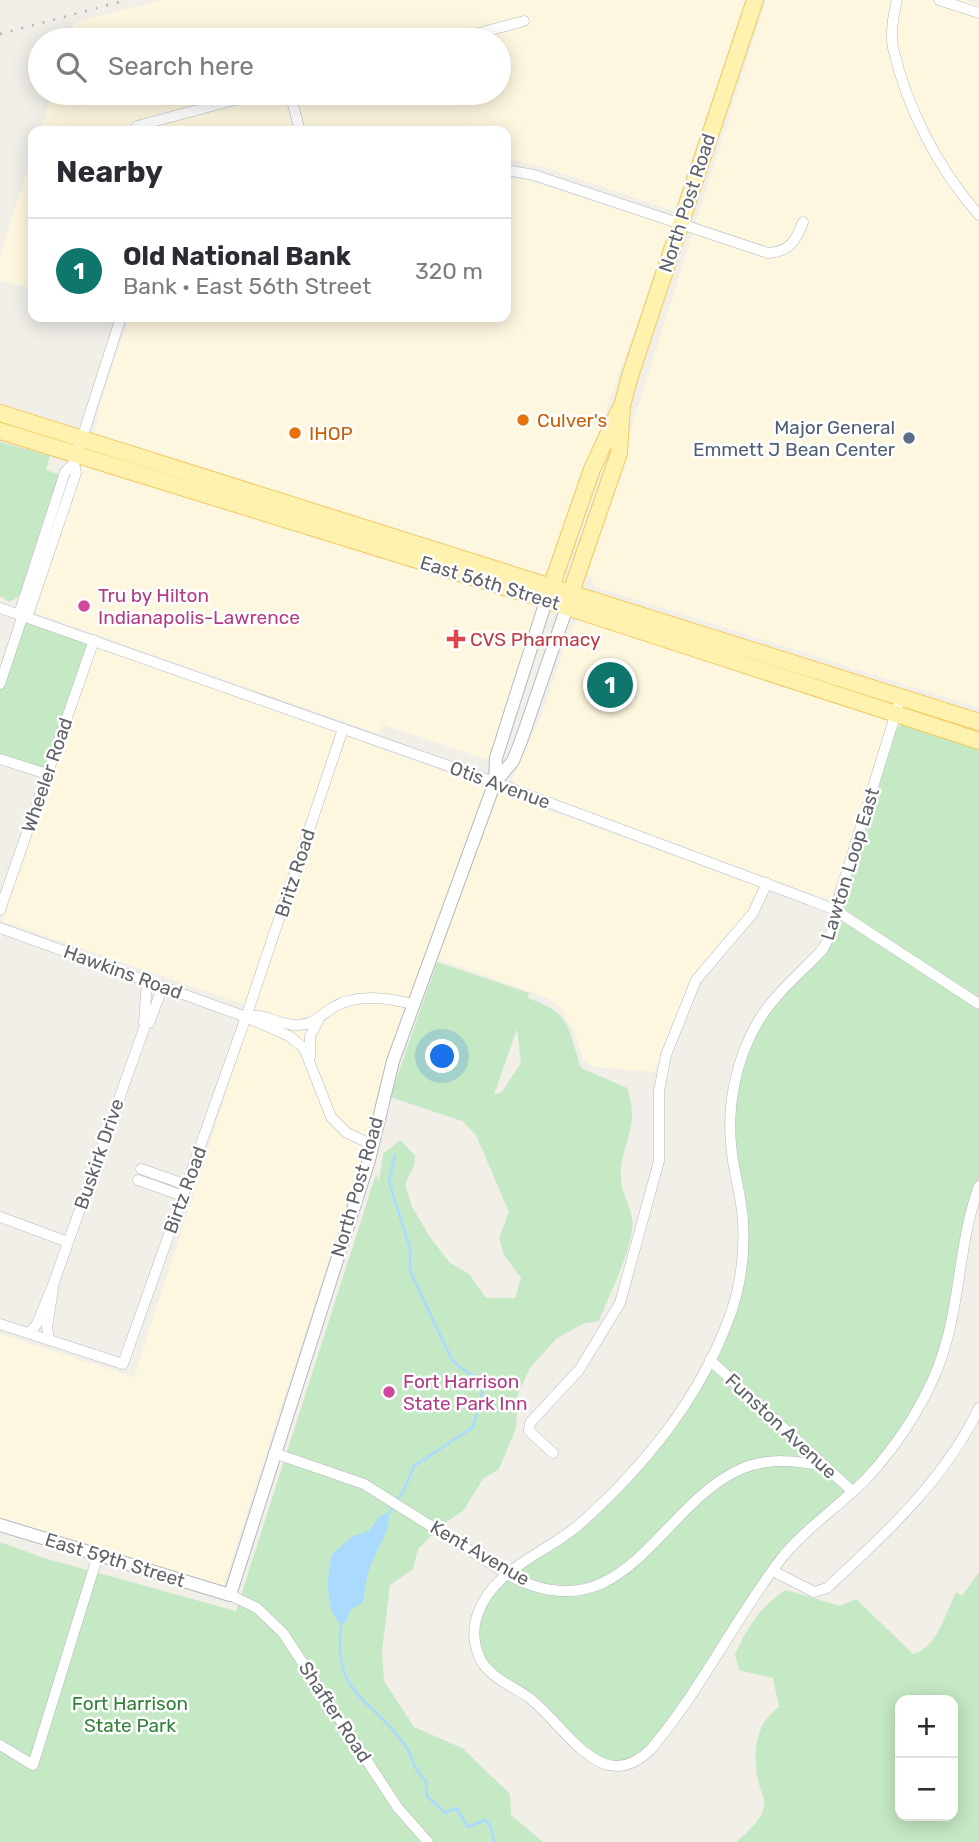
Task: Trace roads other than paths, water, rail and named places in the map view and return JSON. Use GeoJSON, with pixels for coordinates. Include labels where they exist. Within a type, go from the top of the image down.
{"type":"FeatureCollection","features":[{"type":"Feature","properties":{"kind":"main road","name":"North Post Road"},"geometry":{"type":"LineString","coordinates":[[549,593],[596,457],[622,406],[680,222],[755,0]]}},
{"type":"Feature","properties":{"kind":"main road","name":"North Post Road"},"geometry":{"type":"LineString","coordinates":[[569,599],[618,453],[622,406]]}},
{"type":"Feature","properties":{"kind":"main road","name":"East 56th Street"},"geometry":{"type":"LineString","coordinates":[[0,413],[78,452],[254,510],[351,540],[549,593],[979,722]]}},
{"type":"Feature","properties":{"kind":"main road","name":"East 56th Street"},"geometry":{"type":"LineString","coordinates":[[0,431],[322,513],[402,538],[549,593]]}},
{"type":"Feature","properties":{"kind":"main road"},"geometry":{"type":"LineString","coordinates":[[254,510],[276,508],[315,519],[322,513]]}},
{"type":"Feature","properties":{"kind":"main road"},"geometry":{"type":"LineString","coordinates":[[351,540],[358,533],[387,541],[402,538]]}},
{"type":"Feature","properties":{"kind":"main road","name":"East 56th Street"},"geometry":{"type":"LineString","coordinates":[[569,599],[897,710],[979,741]]}},
{"type":"Feature","properties":{"kind":"street"},"geometry":{"type":"LineString","coordinates":[[897,0],[892,25],[893,47],[913,105],[930,145],[979,215]]}},
{"type":"Feature","properties":{"kind":"street"},"geometry":{"type":"LineString","coordinates":[[939,0],[979,13]]}},
{"type":"Feature","properties":{"kind":"street"},"geometry":{"type":"LineString","coordinates":[[498,28],[524,21]]}},
{"type":"Feature","properties":{"kind":"street"},"geometry":{"type":"LineString","coordinates":[[137,126],[215,105]]}},
{"type":"Feature","properties":{"kind":"street"},"geometry":{"type":"LineString","coordinates":[[293,105],[299,126]]}},
{"type":"Feature","properties":{"kind":"street"},"geometry":{"type":"LineString","coordinates":[[511,171],[534,175],[772,253],[791,245],[803,222]]}},
{"type":"Feature","properties":{"kind":"street"},"geometry":{"type":"LineString","coordinates":[[0,684],[23,615],[21,608],[65,472],[78,452],[119,322]]}},
{"type":"Feature","properties":{"kind":"street","name":"North Post Road"},"geometry":{"type":"LineString","coordinates":[[230,1595],[373,1145],[384,1089],[412,1004],[495,782],[499,746],[549,593]]}},
{"type":"Feature","properties":{"kind":"street","name":"North Post Road"},"geometry":{"type":"LineString","coordinates":[[495,782],[513,761],[569,599]]}},
{"type":"Feature","properties":{"kind":"street","name":"Otis Avenue"},"geometry":{"type":"LineString","coordinates":[[0,608],[495,782],[835,910],[979,1004]]}},
{"type":"Feature","properties":{"kind":"street","name":"Wheeler Road"},"geometry":{"type":"LineString","coordinates":[[0,910],[94,640]]}},
{"type":"Feature","properties":{"kind":"street","name":"Lawton Loop East"},"geometry":{"type":"LineString","coordinates":[[897,710],[826,944],[768,1006],[750,1037],[736,1077],[730,1136],[742,1206],[743,1259],[731,1314],[710,1360],[683,1410],[642,1464],[573,1529],[493,1584],[477,1617],[475,1640],[482,1662],[500,1680],[541,1707],[589,1755],[617,1766],[638,1760],[658,1741],[773,1571],[801,1536],[852,1491],[898,1439],[937,1370],[954,1317],[967,1224],[979,1186]]}},
{"type":"Feature","properties":{"kind":"street","name":"Britz Road"},"geometry":{"type":"LineString","coordinates":[[246,1017],[343,729]]}},
{"type":"Feature","properties":{"kind":"street"},"geometry":{"type":"LineString","coordinates":[[0,759],[47,774]]}},
{"type":"Feature","properties":{"kind":"street"},"geometry":{"type":"LineString","coordinates":[[553,1452],[529,1431],[530,1423],[579,1370],[620,1303],[659,1161],[659,1091],[663,1066],[688,995],[707,964],[753,913],[767,883]]}},
{"type":"Feature","properties":{"kind":"street","name":"Hawkins Road"},"geometry":{"type":"LineString","coordinates":[[0,928],[246,1017],[299,1042],[310,1059],[331,1117],[350,1135],[373,1145]]}},
{"type":"Feature","properties":{"kind":"street","name":"Buskirk Drive"},"geometry":{"type":"LineString","coordinates":[[146,1023],[142,1021],[149,990],[147,981]]}},
{"type":"Feature","properties":{"kind":"street","name":"Buskirk Drive"},"geometry":{"type":"LineString","coordinates":[[29,1333],[37,1324],[53,1285],[146,1023],[149,1023],[160,994],[167,988]]}},
{"type":"Feature","properties":{"kind":"street","name":"Hawkins Road"},"geometry":{"type":"LineString","coordinates":[[246,1017],[254,1014],[293,1026],[318,1021],[338,1005],[373,997],[412,1004]]}},
{"type":"Feature","properties":{"kind":"street","name":"Birtz Road"},"geometry":{"type":"LineString","coordinates":[[49,1340],[123,1364],[246,1017]]}},
{"type":"Feature","properties":{"kind":"street"},"geometry":{"type":"LineString","coordinates":[[310,1059],[310,1036],[318,1021]]}},
{"type":"Feature","properties":{"kind":"street"},"geometry":{"type":"LineString","coordinates":[[141,1169],[187,1185]]}},
{"type":"Feature","properties":{"kind":"street"},"geometry":{"type":"LineString","coordinates":[[138,1180],[183,1196]]}},
{"type":"Feature","properties":{"kind":"street"},"geometry":{"type":"LineString","coordinates":[[0,1217],[68,1242]]}},
{"type":"Feature","properties":{"kind":"street","name":"Buskirk Drive"},"geometry":{"type":"LineString","coordinates":[[49,1340],[47,1327],[53,1285]]}},
{"type":"Feature","properties":{"kind":"street"},"geometry":{"type":"LineString","coordinates":[[0,1324],[49,1340]]}},
{"type":"Feature","properties":{"kind":"street","name":"Funston Avenue"},"geometry":{"type":"LineString","coordinates":[[710,1360],[852,1491]]}},
{"type":"Feature","properties":{"kind":"street"},"geometry":{"type":"LineString","coordinates":[[773,1571],[814,1592],[827,1588],[890,1529],[934,1479],[958,1446],[979,1408]]}},
{"type":"Feature","properties":{"kind":"street","name":"Kent Avenue"},"geometry":{"type":"LineString","coordinates":[[274,1453],[372,1489],[506,1573],[544,1588],[564,1590],[592,1586],[628,1569],[701,1496],[734,1472],[776,1461],[825,1466]]}},
{"type":"Feature","properties":{"kind":"street","name":"East 59th Street"},"geometry":{"type":"LineString","coordinates":[[0,1525],[230,1595]]}},
{"type":"Feature","properties":{"kind":"street"},"geometry":{"type":"LineString","coordinates":[[0,1745],[33,1765],[98,1555]]}},
{"type":"Feature","properties":{"kind":"street","name":"Shafter Road"},"geometry":{"type":"LineString","coordinates":[[230,1595],[257,1608],[283,1633],[398,1808],[428,1842]]}},
{"type":"Feature","properties":{"kind":"water"},"geometry":{"type":"Polygon","coordinates":[[[385,1514],[389,1517],[388,1525],[369,1570],[362,1603],[351,1609],[346,1622],[341,1624],[329,1601],[328,1580],[332,1554],[353,1536],[369,1531],[380,1516],[385,1514]]]}},
{"type":"Feature","properties":{"kind":"waterway"},"geometry":{"type":"LineString","coordinates":[[387,1516],[404,1490],[414,1466],[473,1427],[484,1386],[452,1360],[410,1271],[410,1249],[389,1182],[395,1155]]}},
{"type":"Feature","properties":{"kind":"waterway"},"geometry":{"type":"LineString","coordinates":[[341,1624],[342,1667],[348,1681],[405,1745],[417,1771],[426,1781],[427,1796],[445,1813],[456,1808],[468,1827],[485,1820],[490,1825],[494,1842]]}},
{"type":"Feature","properties":{"kind":"railway"},"geometry":{"type":"LineString","coordinates":[[0,34],[127,0]]}},
{"type":"Feature","properties":{"kind":"place","name":"Culver's"},"geometry":{"type":"Point","coordinates":[523,420]}},
{"type":"Feature","properties":{"kind":"place","name":"IHOP"},"geometry":{"type":"Point","coordinates":[295,433]}},
{"type":"Feature","properties":{"kind":"place","name":"Major General Emmett J Bean Center"},"geometry":{"type":"Point","coordinates":[909,438]}},
{"type":"Feature","properties":{"kind":"place","name":"Tru by Hilton Indianapolis-Lawrence"},"geometry":{"type":"Point","coordinates":[84,606]}},
{"type":"Feature","properties":{"kind":"place","name":"CVS Pharmacy"},"geometry":{"type":"Point","coordinates":[456,639]}},
{"type":"Feature","properties":{"kind":"place","name":"Old National Bank"},"geometry":{"type":"Point","coordinates":[610,685]}},
{"type":"Feature","properties":{"kind":"place","name":"Fort Harrison State Park Inn"},"geometry":{"type":"Point","coordinates":[389,1392]}},
{"type":"Feature","properties":{"kind":"park label","name":"Fort Harrison State Park"},"geometry":{"type":"Point","coordinates":[130,1714]}}]}
